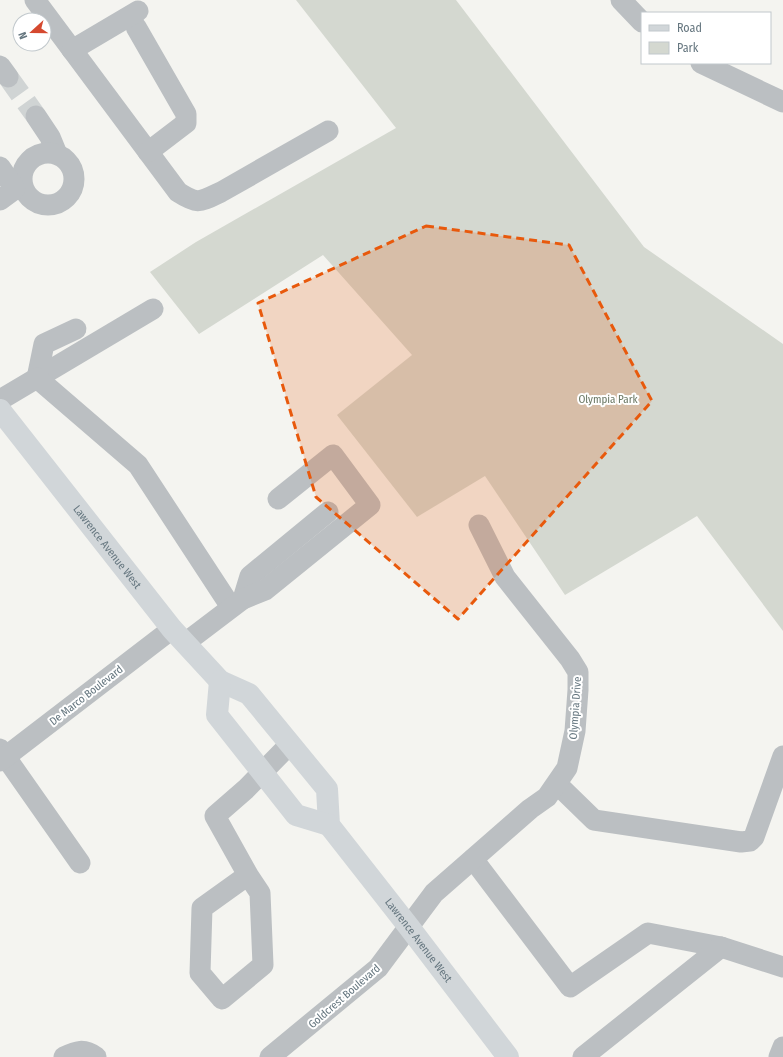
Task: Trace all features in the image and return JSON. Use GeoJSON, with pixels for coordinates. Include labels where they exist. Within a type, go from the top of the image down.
{"type":"FeatureCollection","features":[{"type":"Feature","properties":{"kind":"main road","name":"Lawrence Avenue West"},"geometry":{"type":"LineString","coordinates":[[0,410],[179,636],[220,681],[249,694],[327,789],[329,825],[410,927],[508,1057]]}},
{"type":"Feature","properties":{"kind":"main road"},"geometry":{"type":"LineString","coordinates":[[220,681],[217,715],[296,816],[329,825]]}},
{"type":"Feature","properties":{"kind":"street"},"geometry":{"type":"LineString","coordinates":[[35,0],[178,192],[192,201],[203,201],[221,192],[328,131]]}},
{"type":"Feature","properties":{"kind":"street"},"geometry":{"type":"LineString","coordinates":[[621,0],[641,21]]}},
{"type":"Feature","properties":{"kind":"street"},"geometry":{"type":"LineString","coordinates":[[72,50],[137,19],[186,114],[186,123],[148,152]]}},
{"type":"Feature","properties":{"kind":"street"},"geometry":{"type":"LineString","coordinates":[[703,64],[783,102]]}},
{"type":"Feature","properties":{"kind":"street"},"geometry":{"type":"LineString","coordinates":[[36,116],[50,137],[57,154]]}},
{"type":"Feature","properties":{"kind":"street"},"geometry":{"type":"LineString","coordinates":[[0,167],[13,192],[28,197],[43,205],[51,205],[66,198],[74,184],[74,175],[65,159],[57,154],[48,152],[39,154],[31,158],[25,165],[13,192]]}},
{"type":"Feature","properties":{"kind":"street"},"geometry":{"type":"LineString","coordinates":[[0,400],[153,309]]}},
{"type":"Feature","properties":{"kind":"street"},"geometry":{"type":"LineString","coordinates":[[37,378],[44,344],[76,329]]}},
{"type":"Feature","properties":{"kind":"street"},"geometry":{"type":"LineString","coordinates":[[37,378],[138,465],[237,603],[250,576],[328,512]]}},
{"type":"Feature","properties":{"kind":"street","name":"De Marco Boulevard"},"geometry":{"type":"LineString","coordinates":[[2,756],[179,636],[237,603],[265,590],[370,505],[333,455],[278,499]]}},
{"type":"Feature","properties":{"kind":"street","name":"Olympia Drive"},"geometry":{"type":"LineString","coordinates":[[410,927],[434,893],[530,809],[547,797],[567,768],[575,731],[578,672],[570,659],[505,577],[478,525]]}},
{"type":"Feature","properties":{"kind":"street"},"geometry":{"type":"LineString","coordinates":[[248,875],[202,908],[200,973],[222,999],[263,965],[260,893],[248,875],[215,816],[290,744]]}},
{"type":"Feature","properties":{"kind":"street"},"geometry":{"type":"LineString","coordinates":[[2,756],[80,863]]}},
{"type":"Feature","properties":{"kind":"street"},"geometry":{"type":"LineString","coordinates":[[557,784],[594,820],[741,842],[750,841],[754,836],[783,756]]}},
{"type":"Feature","properties":{"kind":"street"},"geometry":{"type":"LineString","coordinates":[[473,859],[570,987],[648,933],[721,947],[783,967]]}},
{"type":"Feature","properties":{"kind":"street","name":"Goldcrest Boulevard"},"geometry":{"type":"LineString","coordinates":[[270,1057],[378,968],[410,927]]}},
{"type":"Feature","properties":{"kind":"street"},"geometry":{"type":"LineString","coordinates":[[583,1057],[721,947]]}},
{"type":"Feature","properties":{"kind":"street"},"geometry":{"type":"LineString","coordinates":[[779,1057],[783,1047]]}},
{"type":"Feature","properties":{"kind":"street"},"geometry":{"type":"LineString","coordinates":[[64,1057],[77,1051],[89,1052],[96,1057]]}},
{"type":"Feature","properties":{"kind":"highlighted area"},"geometry":{"type":"Polygon","coordinates":[[[426,226],[569,245],[652,401],[458,619],[316,497],[258,303],[426,226]]]}},
{"type":"Feature","properties":{"kind":"green space","name":"Olympia Park"},"geometry":{"type":"Polygon","coordinates":[[[296,0],[456,0],[644,247],[783,344],[783,631],[697,516],[565,595],[485,476],[417,517],[337,415],[412,355],[323,255],[199,334],[150,272],[196,242],[396,128],[296,0]]]}},
{"type":"Feature","properties":{"kind":"tunnel"},"geometry":{"type":"LineString","coordinates":[[8,77],[36,116]]}}]}
